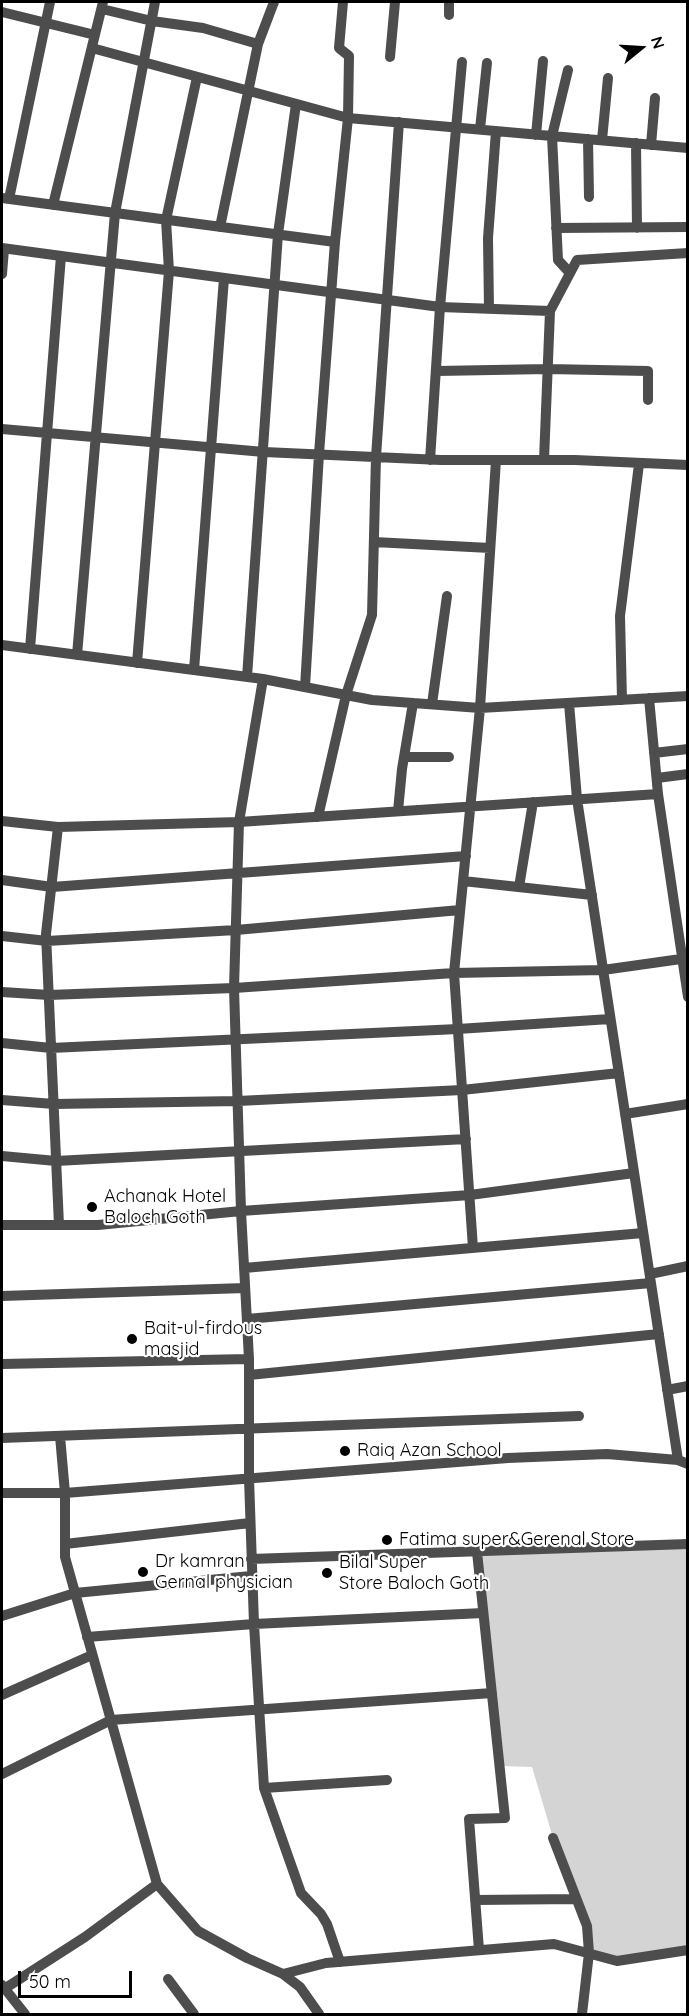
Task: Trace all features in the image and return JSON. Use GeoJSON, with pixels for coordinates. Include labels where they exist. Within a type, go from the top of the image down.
{"type":"FeatureCollection","features":[{"type":"Feature","properties":{"kind":"street"},"geometry":{"type":"LineString","coordinates":[[50,2],[5,198],[335,242]]}},
{"type":"Feature","properties":{"kind":"street"},"geometry":{"type":"LineString","coordinates":[[77,655],[115,213],[155,2]]}},
{"type":"Feature","properties":{"kind":"street"},"geometry":{"type":"LineString","coordinates":[[220,227],[258,44],[274,2]]}},
{"type":"Feature","properties":{"kind":"street"},"geometry":{"type":"LineString","coordinates":[[305,687],[331,293],[348,118],[349,56],[339,48],[343,2]]}},
{"type":"Feature","properties":{"kind":"street"},"geometry":{"type":"LineString","coordinates":[[390,57],[395,2]]}},
{"type":"Feature","properties":{"kind":"street"},"geometry":{"type":"LineString","coordinates":[[449,2],[449,15]]}},
{"type":"Feature","properties":{"kind":"street"},"geometry":{"type":"LineString","coordinates":[[53,205],[103,5],[152,21],[203,28],[258,44]]}},
{"type":"Feature","properties":{"kind":"street"},"geometry":{"type":"LineString","coordinates":[[2,12],[95,35]]}},
{"type":"Feature","properties":{"kind":"street"},"geometry":{"type":"LineString","coordinates":[[92,48],[348,118],[687,148]]}},
{"type":"Feature","properties":{"kind":"street"},"geometry":{"type":"LineString","coordinates":[[430,459],[440,307],[462,62]]}},
{"type":"Feature","properties":{"kind":"street"},"geometry":{"type":"LineString","coordinates":[[536,135],[543,62]]}},
{"type":"Feature","properties":{"kind":"street"},"geometry":{"type":"LineString","coordinates":[[480,129],[487,63]]}},
{"type":"Feature","properties":{"kind":"street"},"geometry":{"type":"LineString","coordinates":[[568,70],[552,136],[558,260],[570,273]]}},
{"type":"Feature","properties":{"kind":"street"},"geometry":{"type":"LineString","coordinates":[[137,663],[169,271],[166,219],[197,77]]}},
{"type":"Feature","properties":{"kind":"street"},"geometry":{"type":"LineString","coordinates":[[602,140],[608,78]]}},
{"type":"Feature","properties":{"kind":"street"},"geometry":{"type":"LineString","coordinates":[[651,145],[655,98]]}},
{"type":"Feature","properties":{"kind":"street"},"geometry":{"type":"LineString","coordinates":[[247,677],[278,234],[296,104]]}},
{"type":"Feature","properties":{"kind":"street"},"geometry":{"type":"LineString","coordinates":[[318,817],[346,695],[372,615],[376,457],[399,122]]}},
{"type":"Feature","properties":{"kind":"street"},"geometry":{"type":"LineString","coordinates":[[489,309],[488,237],[496,131]]}},
{"type":"Feature","properties":{"kind":"street"},"geometry":{"type":"LineString","coordinates":[[588,139],[589,197]]}},
{"type":"Feature","properties":{"kind":"street"},"geometry":{"type":"LineString","coordinates":[[636,143],[637,228]]}},
{"type":"Feature","properties":{"kind":"street"},"geometry":{"type":"LineString","coordinates":[[556,228],[687,227]]}},
{"type":"Feature","properties":{"kind":"street"},"geometry":{"type":"LineString","coordinates":[[2,274],[3,248],[440,307],[550,311]]}},
{"type":"Feature","properties":{"kind":"street"},"geometry":{"type":"LineString","coordinates":[[544,460],[550,311],[577,260],[687,253]]}},
{"type":"Feature","properties":{"kind":"street"},"geometry":{"type":"LineString","coordinates":[[30,649],[61,256]]}},
{"type":"Feature","properties":{"kind":"street"},"geometry":{"type":"LineString","coordinates":[[194,670],[224,278]]}},
{"type":"Feature","properties":{"kind":"street"},"geometry":{"type":"LineString","coordinates":[[437,371],[548,369],[648,371],[648,400]]}},
{"type":"Feature","properties":{"kind":"street"},"geometry":{"type":"LineString","coordinates":[[2,429],[264,452],[430,459],[687,465]]}},
{"type":"Feature","properties":{"kind":"street"},"geometry":{"type":"LineString","coordinates":[[473,1248],[454,973],[480,708],[496,460]]}},
{"type":"Feature","properties":{"kind":"street"},"geometry":{"type":"LineString","coordinates":[[622,700],[620,616],[639,464]]}},
{"type":"Feature","properties":{"kind":"street"},"geometry":{"type":"LineString","coordinates":[[374,542],[490,548]]}},
{"type":"Feature","properties":{"kind":"street"},"geometry":{"type":"LineString","coordinates":[[432,704],[447,596]]}},
{"type":"Feature","properties":{"kind":"street"},"geometry":{"type":"LineString","coordinates":[[2,645],[263,679],[372,700],[480,708],[687,696]]}},
{"type":"Feature","properties":{"kind":"street"},"geometry":{"type":"LineString","coordinates":[[263,679],[239,822],[234,988],[249,1359],[250,1559],[259,1710],[264,1788],[301,1893],[316,1908],[327,1924],[340,1962]]}},
{"type":"Feature","properties":{"kind":"street"},"geometry":{"type":"LineString","coordinates":[[649,698],[658,794],[685,958],[687,997]]}},
{"type":"Feature","properties":{"kind":"street"},"geometry":{"type":"LineString","coordinates":[[398,811],[413,703]]}},
{"type":"Feature","properties":{"kind":"street"},"geometry":{"type":"LineString","coordinates":[[2,1493],[65,1493],[552,1456],[607,1454],[682,1462],[658,1334],[577,799],[569,703]]}},
{"type":"Feature","properties":{"kind":"street"},"geometry":{"type":"LineString","coordinates":[[654,753],[687,749]]}},
{"type":"Feature","properties":{"kind":"street"},"geometry":{"type":"LineString","coordinates":[[405,757],[449,757]]}},
{"type":"Feature","properties":{"kind":"street"},"geometry":{"type":"LineString","coordinates":[[657,778],[687,774]]}},
{"type":"Feature","properties":{"kind":"street"},"geometry":{"type":"LineString","coordinates":[[2,821],[58,827],[239,822],[658,794]]}},
{"type":"Feature","properties":{"kind":"street"},"geometry":{"type":"LineString","coordinates":[[519,887],[533,802]]}},
{"type":"Feature","properties":{"kind":"street"},"geometry":{"type":"LineString","coordinates":[[58,827],[47,941],[59,1225]]}},
{"type":"Feature","properties":{"kind":"street"},"geometry":{"type":"LineString","coordinates":[[2,880],[51,887],[466,856]]}},
{"type":"Feature","properties":{"kind":"street"},"geometry":{"type":"LineString","coordinates":[[463,881],[592,895]]}},
{"type":"Feature","properties":{"kind":"street"},"geometry":{"type":"LineString","coordinates":[[2,936],[47,941],[236,930],[460,910]]}},
{"type":"Feature","properties":{"kind":"street"},"geometry":{"type":"LineString","coordinates":[[2,992],[49,995],[234,988],[454,973],[603,970],[685,958]]}},
{"type":"Feature","properties":{"kind":"street"},"geometry":{"type":"LineString","coordinates":[[2,1043],[51,1048],[458,1029],[610,1018]]}},
{"type":"Feature","properties":{"kind":"street"},"geometry":{"type":"LineString","coordinates":[[2,1100],[54,1104],[238,1101],[462,1090],[619,1072]]}},
{"type":"Feature","properties":{"kind":"street"},"geometry":{"type":"LineString","coordinates":[[625,1114],[687,1104]]}},
{"type":"Feature","properties":{"kind":"street"},"geometry":{"type":"LineString","coordinates":[[2,1156],[56,1161],[466,1139]]}},
{"type":"Feature","properties":{"kind":"street"},"geometry":{"type":"LineString","coordinates":[[2,1225],[98,1225],[242,1211],[470,1195],[634,1173]]}},
{"type":"Feature","properties":{"kind":"street"},"geometry":{"type":"LineString","coordinates":[[244,1268],[643,1233]]}},
{"type":"Feature","properties":{"kind":"street"},"geometry":{"type":"LineString","coordinates":[[247,1319],[650,1279],[687,1266]]}},
{"type":"Feature","properties":{"kind":"street"},"geometry":{"type":"LineString","coordinates":[[2,1296],[245,1288]]}},
{"type":"Feature","properties":{"kind":"street"},"geometry":{"type":"LineString","coordinates":[[249,1375],[658,1334]]}},
{"type":"Feature","properties":{"kind":"street"},"geometry":{"type":"LineString","coordinates":[[2,1364],[249,1359]]}},
{"type":"Feature","properties":{"kind":"street"},"geometry":{"type":"LineString","coordinates":[[667,1390],[687,1386]]}},
{"type":"Feature","properties":{"kind":"street"},"geometry":{"type":"LineString","coordinates":[[2,1438],[579,1416]]}},
{"type":"Feature","properties":{"kind":"street"},"geometry":{"type":"LineString","coordinates":[[60,1436],[65,1493],[65,1557],[157,1884],[198,1931],[247,1958],[283,1974],[300,1988],[318,2014]]}},
{"type":"Feature","properties":{"kind":"street"},"geometry":{"type":"LineString","coordinates":[[65,1544],[250,1523]]}},
{"type":"Feature","properties":{"kind":"street"},"geometry":{"type":"LineString","coordinates":[[250,1559],[687,1544]]}},
{"type":"Feature","properties":{"kind":"street"},"geometry":{"type":"LineString","coordinates":[[477,1551],[505,1818],[468,1819],[479,1950]]}},
{"type":"Feature","properties":{"kind":"street"},"geometry":{"type":"LineString","coordinates":[[2,1616],[75,1593],[251,1576]]}},
{"type":"Feature","properties":{"kind":"street"},"geometry":{"type":"LineString","coordinates":[[87,1637],[254,1624],[483,1613]]}},
{"type":"Feature","properties":{"kind":"street"},"geometry":{"type":"LineString","coordinates":[[2,1695],[92,1655]]}},
{"type":"Feature","properties":{"kind":"street"},"geometry":{"type":"LineString","coordinates":[[2,1774],[111,1720],[492,1693]]}},
{"type":"Feature","properties":{"kind":"street"},"geometry":{"type":"LineString","coordinates":[[264,1788],[387,1780]]}},
{"type":"Feature","properties":{"kind":"street"},"geometry":{"type":"LineString","coordinates":[[553,1838],[587,1926],[589,1953],[582,2014]]}},
{"type":"Feature","properties":{"kind":"street"},"geometry":{"type":"LineString","coordinates":[[25,2014],[3,1987],[86,1937],[157,1884]]}},
{"type":"Feature","properties":{"kind":"street"},"geometry":{"type":"LineString","coordinates":[[475,1900],[576,1899]]}},
{"type":"Feature","properties":{"kind":"street"},"geometry":{"type":"LineString","coordinates":[[283,1974],[340,1962],[554,1944],[617,1961],[687,1950]]}},
{"type":"Feature","properties":{"kind":"street"},"geometry":{"type":"LineString","coordinates":[[168,1979],[195,2014]]}},
{"type":"Feature","properties":{"kind":"shaded area"},"geometry":{"type":"Polygon","coordinates":[[[687,1545],[687,1950],[617,1961],[590,1954],[588,1927],[553,1838],[532,1767],[500,1766],[476,1552],[687,1545]]]}},
{"type":"Feature","properties":{"kind":"place","name":"Achanak Hotel Baloch Goth"},"geometry":{"type":"Point","coordinates":[92,1207]}},
{"type":"Feature","properties":{"kind":"place","name":"Bait-ul-firdous masjid"},"geometry":{"type":"Point","coordinates":[132,1339]}},
{"type":"Feature","properties":{"kind":"place","name":"Raiq Azan School"},"geometry":{"type":"Point","coordinates":[345,1451]}},
{"type":"Feature","properties":{"kind":"place","name":"Fatima super&Gerenal Store"},"geometry":{"type":"Point","coordinates":[387,1540]}},
{"type":"Feature","properties":{"kind":"place","name":"Dr kamran Gernal physician"},"geometry":{"type":"Point","coordinates":[143,1572]}},
{"type":"Feature","properties":{"kind":"place","name":"Bilal Super Store Baloch Goth"},"geometry":{"type":"Point","coordinates":[327,1573]}}]}
